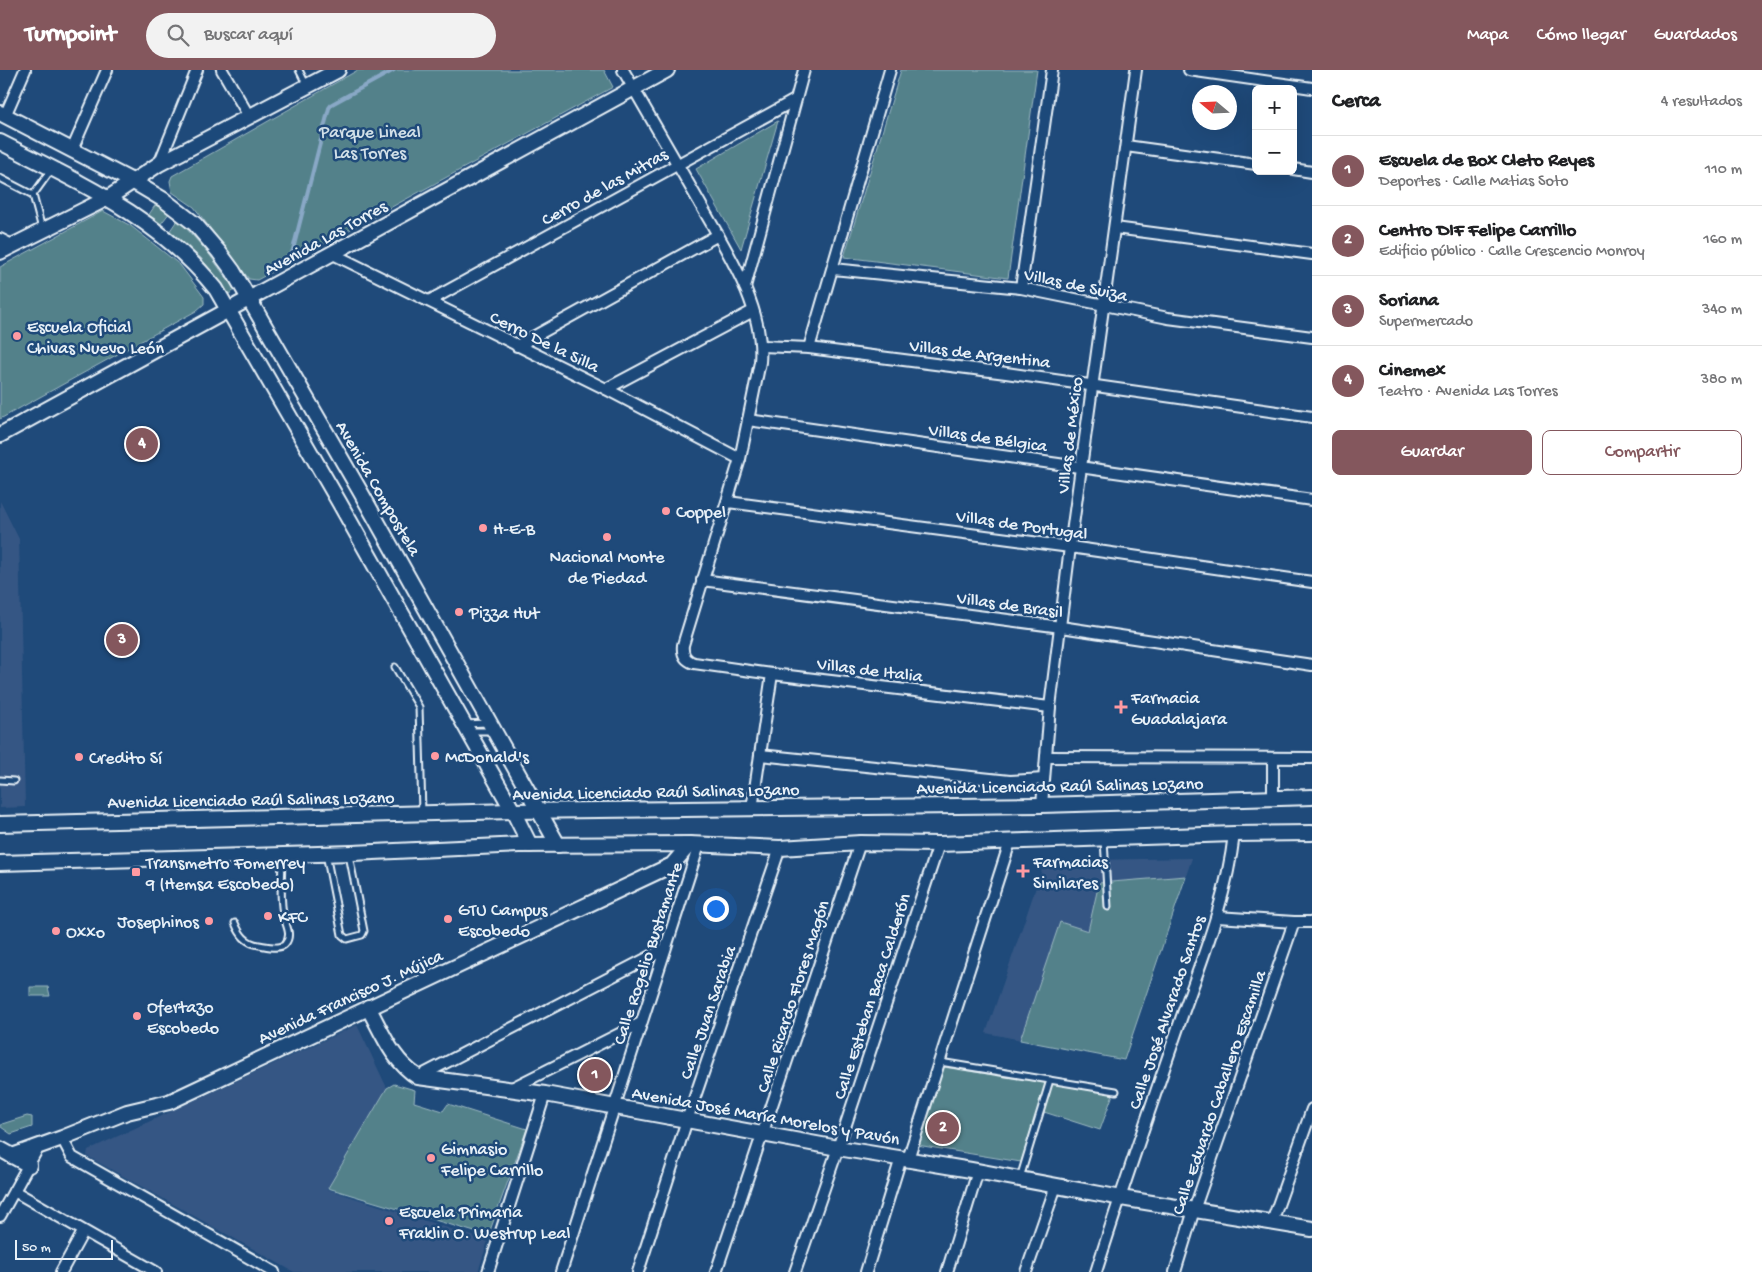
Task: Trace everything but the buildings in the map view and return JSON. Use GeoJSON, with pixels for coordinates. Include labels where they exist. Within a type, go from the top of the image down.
{"type":"FeatureCollection","features":[{"type":"Feature","properties":{"kind":"street"},"geometry":{"type":"LineString","coordinates":[[3,115],[24,70]]}},
{"type":"Feature","properties":{"kind":"street"},"geometry":{"type":"LineString","coordinates":[[72,150],[107,70]]}},
{"type":"Feature","properties":{"kind":"street"},"geometry":{"type":"LineString","coordinates":[[159,164],[197,70]]}},
{"type":"Feature","properties":{"kind":"street"},"geometry":{"type":"LineString","coordinates":[[222,70],[250,118]]}},
{"type":"Feature","properties":{"kind":"street"},"geometry":{"type":"LineString","coordinates":[[4,246],[108,198],[159,164],[250,118],[338,70]]}},
{"type":"Feature","properties":{"kind":"street"},"geometry":{"type":"LineString","coordinates":[[623,70],[718,235],[745,287],[762,346],[740,459],[702,580]]}},
{"type":"Feature","properties":{"kind":"street","name":"Avenida Las Torres"},"geometry":{"type":"LineString","coordinates":[[0,435],[667,70]]}},
{"type":"Feature","properties":{"kind":"street"},"geometry":{"type":"LineString","coordinates":[[745,287],[804,70]]}},
{"type":"Feature","properties":{"kind":"street"},"geometry":{"type":"LineString","coordinates":[[809,348],[890,70]]}},
{"type":"Feature","properties":{"kind":"street"},"geometry":{"type":"LineString","coordinates":[[1021,288],[1052,70]]}},
{"type":"Feature","properties":{"kind":"street","name":"Villas de México"},"geometry":{"type":"LineString","coordinates":[[1042,805],[1050,707],[1070,547],[1136,70]]}},
{"type":"Feature","properties":{"kind":"street"},"geometry":{"type":"LineString","coordinates":[[1189,70],[1312,88]]}},
{"type":"Feature","properties":{"kind":"street","name":"Cerro de las Mitras"},"geometry":{"type":"LineString","coordinates":[[429,301],[795,100]]}},
{"type":"Feature","properties":{"kind":"street","name":"Avenida Compostela"},"geometry":{"type":"LineString","coordinates":[[3,115],[132,181],[164,200],[195,224],[226,261],[360,491],[558,844]]}},
{"type":"Feature","properties":{"kind":"street"},"geometry":{"type":"LineString","coordinates":[[0,142],[108,198],[141,219],[178,248],[216,289],[514,811],[530,845]]}},
{"type":"Feature","properties":{"kind":"street"},"geometry":{"type":"LineString","coordinates":[[1126,146],[1252,163]]}},
{"type":"Feature","properties":{"kind":"street"},"geometry":{"type":"LineString","coordinates":[[1297,170],[1312,172]]}},
{"type":"Feature","properties":{"kind":"street"},"geometry":{"type":"LineString","coordinates":[[1115,228],[1312,254]]}},
{"type":"Feature","properties":{"kind":"street"},"geometry":{"type":"LineString","coordinates":[[517,346],[718,235]]}},
{"type":"Feature","properties":{"kind":"street","name":"Cerro De la Silla"},"geometry":{"type":"LineString","coordinates":[[333,254],[606,389],[740,459]]}},
{"type":"Feature","properties":{"kind":"street","name":"Villas de Suiza"},"geometry":{"type":"LineString","coordinates":[[833,269],[1021,288],[1103,306],[1188,321],[1312,337]]}},
{"type":"Feature","properties":{"kind":"street"},"geometry":{"type":"LineString","coordinates":[[606,389],[753,311]]}},
{"type":"Feature","properties":{"kind":"street","name":"Villas de Argentina"},"geometry":{"type":"LineString","coordinates":[[762,346],[809,348],[1016,374],[1312,417]]}},
{"type":"Feature","properties":{"kind":"street","name":"Villas de Bélgica"},"geometry":{"type":"LineString","coordinates":[[748,420],[1312,500]]}},
{"type":"Feature","properties":{"kind":"street"},"geometry":{"type":"LineString","coordinates":[[339,502],[360,491]]}},
{"type":"Feature","properties":{"kind":"street","name":"Villas de Portugal"},"geometry":{"type":"LineString","coordinates":[[728,502],[1070,547],[1312,582]]}},
{"type":"Feature","properties":{"kind":"street","name":"Villas de Brasil"},"geometry":{"type":"LineString","coordinates":[[702,580],[1061,626],[1312,665]]}},
{"type":"Feature","properties":{"kind":"street","name":"Villas de Italia"},"geometry":{"type":"LineString","coordinates":[[702,580],[683,645],[683,653],[686,659],[694,663],[1050,707]]}},
{"type":"Feature","properties":{"kind":"street"},"geometry":{"type":"LineString","coordinates":[[409,627],[428,615]]}},
{"type":"Feature","properties":{"kind":"street"},"geometry":{"type":"LineString","coordinates":[[752,809],[772,674]]}},
{"type":"Feature","properties":{"kind":"street"},"geometry":{"type":"LineString","coordinates":[[760,755],[1010,781],[1044,779]]}},
{"type":"Feature","properties":{"kind":"street"},"geometry":{"type":"LineString","coordinates":[[1046,757],[1312,758]]}},
{"type":"Feature","properties":{"kind":"street"},"geometry":{"type":"LineString","coordinates":[[1273,758],[1273,798]]}},
{"type":"Feature","properties":{"kind":"street","name":"Avenida Licenciado Raúl Salinas Lozano"},"geometry":{"type":"LineString","coordinates":[[0,824],[514,811],[1042,805],[1312,797]]}},
{"type":"Feature","properties":{"kind":"street"},"geometry":{"type":"LineString","coordinates":[[0,863],[282,856],[558,844],[694,844],[780,848],[860,843],[939,844],[1234,834],[1312,834]]}},
{"type":"Feature","properties":{"kind":"street","name":"Calle José Alvarado Santos"},"geometry":{"type":"LineString","coordinates":[[1096,1272],[1119,1198],[1217,917],[1231,863],[1234,834]]}},
{"type":"Feature","properties":{"kind":"street"},"geometry":{"type":"LineString","coordinates":[[866,1272],[940,1062],[1010,842]]}},
{"type":"Feature","properties":{"kind":"street","name":"Calle Ricardo Flores Magón"},"geometry":{"type":"LineString","coordinates":[[716,1272],[860,843]]}},
{"type":"Feature","properties":{"kind":"street","name":"Calle Rogelio Bustamante"},"geometry":{"type":"LineString","coordinates":[[561,1272],[665,949],[694,844]]}},
{"type":"Feature","properties":{"kind":"street","name":"Avenida Francisco J. Mújica"},"geometry":{"type":"LineString","coordinates":[[12,1156],[127,1112],[169,1102],[672,865],[694,844]]}},
{"type":"Feature","properties":{"kind":"street","name":"Calle Esteban Baca Calderón"},"geometry":{"type":"LineString","coordinates":[[795,1272],[939,844]]}},
{"type":"Feature","properties":{"kind":"street","name":"Calle Juan Sarabia"},"geometry":{"type":"LineString","coordinates":[[638,1272],[687,1120],[780,848]]}},
{"type":"Feature","properties":{"kind":"street"},"geometry":{"type":"LineString","coordinates":[[1217,917],[1312,922]]}},
{"type":"Feature","properties":{"kind":"street","name":"Calle Eduardo Caballero Escamilla"},"geometry":{"type":"LineString","coordinates":[[1175,1272],[1194,1210],[1294,922]]}},
{"type":"Feature","properties":{"kind":"street"},"geometry":{"type":"LineString","coordinates":[[368,1007],[396,1059],[408,1071],[418,1077],[665,949]]}},
{"type":"Feature","properties":{"kind":"street"},"geometry":{"type":"LineString","coordinates":[[510,1089],[641,1023]]}},
{"type":"Feature","properties":{"kind":"street","name":"Avenida José María Morelos y Pavón"},"geometry":{"type":"LineString","coordinates":[[418,1077],[545,1094],[763,1135],[1019,1178],[1119,1198],[1312,1229]]}},
{"type":"Feature","properties":{"kind":"street"},"geometry":{"type":"LineString","coordinates":[[488,1272],[545,1094]]}},
{"type":"Feature","properties":{"kind":"street"},"geometry":{"type":"LineString","coordinates":[[1272,1222],[1312,1108]]}},
{"type":"Feature","properties":{"kind":"street"},"geometry":{"type":"LineString","coordinates":[[62,1138],[72,1157],[274,1272]]}},
{"type":"Feature","properties":{"kind":"street"},"geometry":{"type":"LineString","coordinates":[[0,1216],[39,1146]]}},
{"type":"Feature","properties":{"kind":"street"},"geometry":{"type":"LineString","coordinates":[[0,1149],[29,1165]]}},
{"type":"Feature","properties":{"kind":"street"},"geometry":{"type":"LineString","coordinates":[[947,1272],[978,1171]]}},
{"type":"Feature","properties":{"kind":"street"},"geometry":{"type":"LineString","coordinates":[[1026,1272],[1056,1186]]}},
{"type":"Feature","properties":{"kind":"street"},"geometry":{"type":"LineString","coordinates":[[14,1191],[156,1272]]}},
{"type":"Feature","properties":{"kind":"street"},"geometry":{"type":"LineString","coordinates":[[61,1272],[83,1232]]}},
{"type":"Feature","properties":{"kind":"lane"},"geometry":{"type":"LineString","coordinates":[[299,70],[308,86]]}},
{"type":"Feature","properties":{"kind":"lane"},"geometry":{"type":"LineString","coordinates":[[33,195],[52,169]]}},
{"type":"Feature","properties":{"kind":"lane"},"geometry":{"type":"LineString","coordinates":[[0,178],[33,195],[42,230]]}},
{"type":"Feature","properties":{"kind":"lane"},"geometry":{"type":"LineString","coordinates":[[395,667],[419,707],[422,813]]}},
{"type":"Feature","properties":{"kind":"lane"},"geometry":{"type":"LineString","coordinates":[[466,728],[492,727]]}},
{"type":"Feature","properties":{"kind":"lane"},"geometry":{"type":"LineString","coordinates":[[466,728],[492,727]]}},
{"type":"Feature","properties":{"kind":"lane"},"geometry":{"type":"LineString","coordinates":[[0,780],[14,781]]}},
{"type":"Feature","properties":{"kind":"lane"},"geometry":{"type":"LineString","coordinates":[[1104,839],[1108,907]]}},
{"type":"Feature","properties":{"kind":"lane"},"geometry":{"type":"LineString","coordinates":[[326,854],[342,935],[347,939],[362,936],[364,931],[349,853]]}},
{"type":"Feature","properties":{"kind":"lane"},"geometry":{"type":"LineString","coordinates":[[235,923],[238,931],[248,942],[277,947],[281,947],[286,943],[289,933],[283,911],[282,856]]}},
{"type":"Feature","properties":{"kind":"lane"},"geometry":{"type":"LineString","coordinates":[[940,1062],[1116,1091]]}},
{"type":"Feature","properties":{"kind":"lane"},"geometry":{"type":"LineString","coordinates":[[1019,1178],[1050,1080]]}},
{"type":"Feature","properties":{"kind":"shaded area"},"geometry":{"type":"Polygon","coordinates":[[[0,501],[19,539],[25,807],[0,808],[0,501]]]}},
{"type":"Feature","properties":{"kind":"shaded area"},"geometry":{"type":"Polygon","coordinates":[[[1192,858],[1124,1060],[986,1033],[1045,861],[1192,858]]]}},
{"type":"Feature","properties":{"kind":"shaded area"},"geometry":{"type":"Polygon","coordinates":[[[357,1025],[387,1088],[327,1189],[488,1241],[478,1272],[294,1272],[87,1156],[88,1150],[357,1025]]]}},
{"type":"Feature","properties":{"kind":"green space","name":"Parque Lineal Las Torres"},"geometry":{"type":"Polygon","coordinates":[[[358,70],[604,70],[613,87],[257,280],[249,279],[194,207],[172,192],[170,181],[172,176],[358,70]]]}},
{"type":"Feature","properties":{"kind":"green space"},"geometry":{"type":"Polygon","coordinates":[[[901,70],[1037,70],[1008,278],[844,257],[901,70]]]}},
{"type":"Feature","properties":{"kind":"green space"},"geometry":{"type":"Polygon","coordinates":[[[778,121],[741,249],[696,169],[778,121]]]}},
{"type":"Feature","properties":{"kind":"green space"},"geometry":{"type":"Polygon","coordinates":[[[156,204],[170,212],[160,225],[148,216],[156,204]]]}},
{"type":"Feature","properties":{"kind":"green space"},"geometry":{"type":"Polygon","coordinates":[[[103,211],[131,226],[180,265],[204,297],[204,304],[196,311],[0,419],[0,267],[103,211]]]}},
{"type":"Feature","properties":{"kind":"green space"},"geometry":{"type":"Polygon","coordinates":[[[178,219],[209,254],[235,290],[229,294],[201,258],[169,232],[178,219]]]}},
{"type":"Feature","properties":{"kind":"green space"},"geometry":{"type":"Polygon","coordinates":[[[1186,876],[1124,1060],[1020,1040],[1060,922],[1088,931],[1099,883],[1186,876]]]}},
{"type":"Feature","properties":{"kind":"green space"},"geometry":{"type":"Polygon","coordinates":[[[30,987],[48,987],[50,996],[30,996],[30,987]]]}},
{"type":"Feature","properties":{"kind":"green space"},"geometry":{"type":"Polygon","coordinates":[[[943,1067],[1046,1083],[1021,1162],[917,1145],[943,1067]]]}},
{"type":"Feature","properties":{"kind":"green space","name":"Gimnasio Felipe Carrillo"},"geometry":{"type":"Polygon","coordinates":[[[394,1084],[415,1090],[414,1102],[443,1111],[448,1104],[527,1129],[488,1236],[328,1188],[387,1088],[394,1084]]]}},
{"type":"Feature","properties":{"kind":"green space"},"geometry":{"type":"Polygon","coordinates":[[[1052,1084],[1113,1094],[1100,1130],[1044,1112],[1052,1084]]]}},
{"type":"Feature","properties":{"kind":"green space"},"geometry":{"type":"Polygon","coordinates":[[[27,1116],[32,1117],[32,1127],[11,1134],[1,1127],[2,1124],[27,1116]]]}},
{"type":"Feature","properties":{"kind":"waterway"},"geometry":{"type":"LineString","coordinates":[[289,265],[329,108],[332,104],[394,70]]}},
{"type":"Feature","properties":{"kind":"place","name":"Escuela Oficial Chivas Nuevo León"},"geometry":{"type":"Point","coordinates":[17,336]}},
{"type":"Feature","properties":{"kind":"place","name":"Cinemex"},"geometry":{"type":"Point","coordinates":[142,444]}},
{"type":"Feature","properties":{"kind":"place","name":"Coppel"},"geometry":{"type":"Point","coordinates":[666,511]}},
{"type":"Feature","properties":{"kind":"place","name":"H-E-B"},"geometry":{"type":"Point","coordinates":[483,528]}},
{"type":"Feature","properties":{"kind":"place","name":"Nacional Monte de Piedad"},"geometry":{"type":"Point","coordinates":[607,537]}},
{"type":"Feature","properties":{"kind":"place","name":"Pizza Hut"},"geometry":{"type":"Point","coordinates":[459,612]}},
{"type":"Feature","properties":{"kind":"place","name":"Soriana"},"geometry":{"type":"Point","coordinates":[122,640]}},
{"type":"Feature","properties":{"kind":"place","name":"Farmacia Guadalajara"},"geometry":{"type":"Point","coordinates":[1121,707]}},
{"type":"Feature","properties":{"kind":"place","name":"McDonald's"},"geometry":{"type":"Point","coordinates":[435,756]}},
{"type":"Feature","properties":{"kind":"place","name":"Credito Sí"},"geometry":{"type":"Point","coordinates":[79,757]}},
{"type":"Feature","properties":{"kind":"place","name":"Farmacias Similares"},"geometry":{"type":"Point","coordinates":[1023,871]}},
{"type":"Feature","properties":{"kind":"place","name":"Transmetro Fomerrey 9 (Hemsa Escobedo)"},"geometry":{"type":"Point","coordinates":[136,872]}},
{"type":"Feature","properties":{"kind":"place","name":"KFC"},"geometry":{"type":"Point","coordinates":[268,916]}},
{"type":"Feature","properties":{"kind":"place","name":"GTU Campus Escobedo"},"geometry":{"type":"Point","coordinates":[448,919]}},
{"type":"Feature","properties":{"kind":"place","name":"Josephinos"},"geometry":{"type":"Point","coordinates":[209,921]}},
{"type":"Feature","properties":{"kind":"place","name":"Oxxo"},"geometry":{"type":"Point","coordinates":[56,931]}},
{"type":"Feature","properties":{"kind":"place","name":"Ofertazo Escobedo"},"geometry":{"type":"Point","coordinates":[137,1016]}},
{"type":"Feature","properties":{"kind":"place","name":"Escuela de Box Cleto Reyes"},"geometry":{"type":"Point","coordinates":[595,1075]}},
{"type":"Feature","properties":{"kind":"place","name":"Centro DIF Felipe Carrillo"},"geometry":{"type":"Point","coordinates":[943,1128]}},
{"type":"Feature","properties":{"kind":"place","name":"Gimnasio Felipe Carrillo"},"geometry":{"type":"Point","coordinates":[431,1158]}},
{"type":"Feature","properties":{"kind":"place","name":"Escuela Primaria Fraklin O. Westrup Leal"},"geometry":{"type":"Point","coordinates":[389,1221]}}]}
